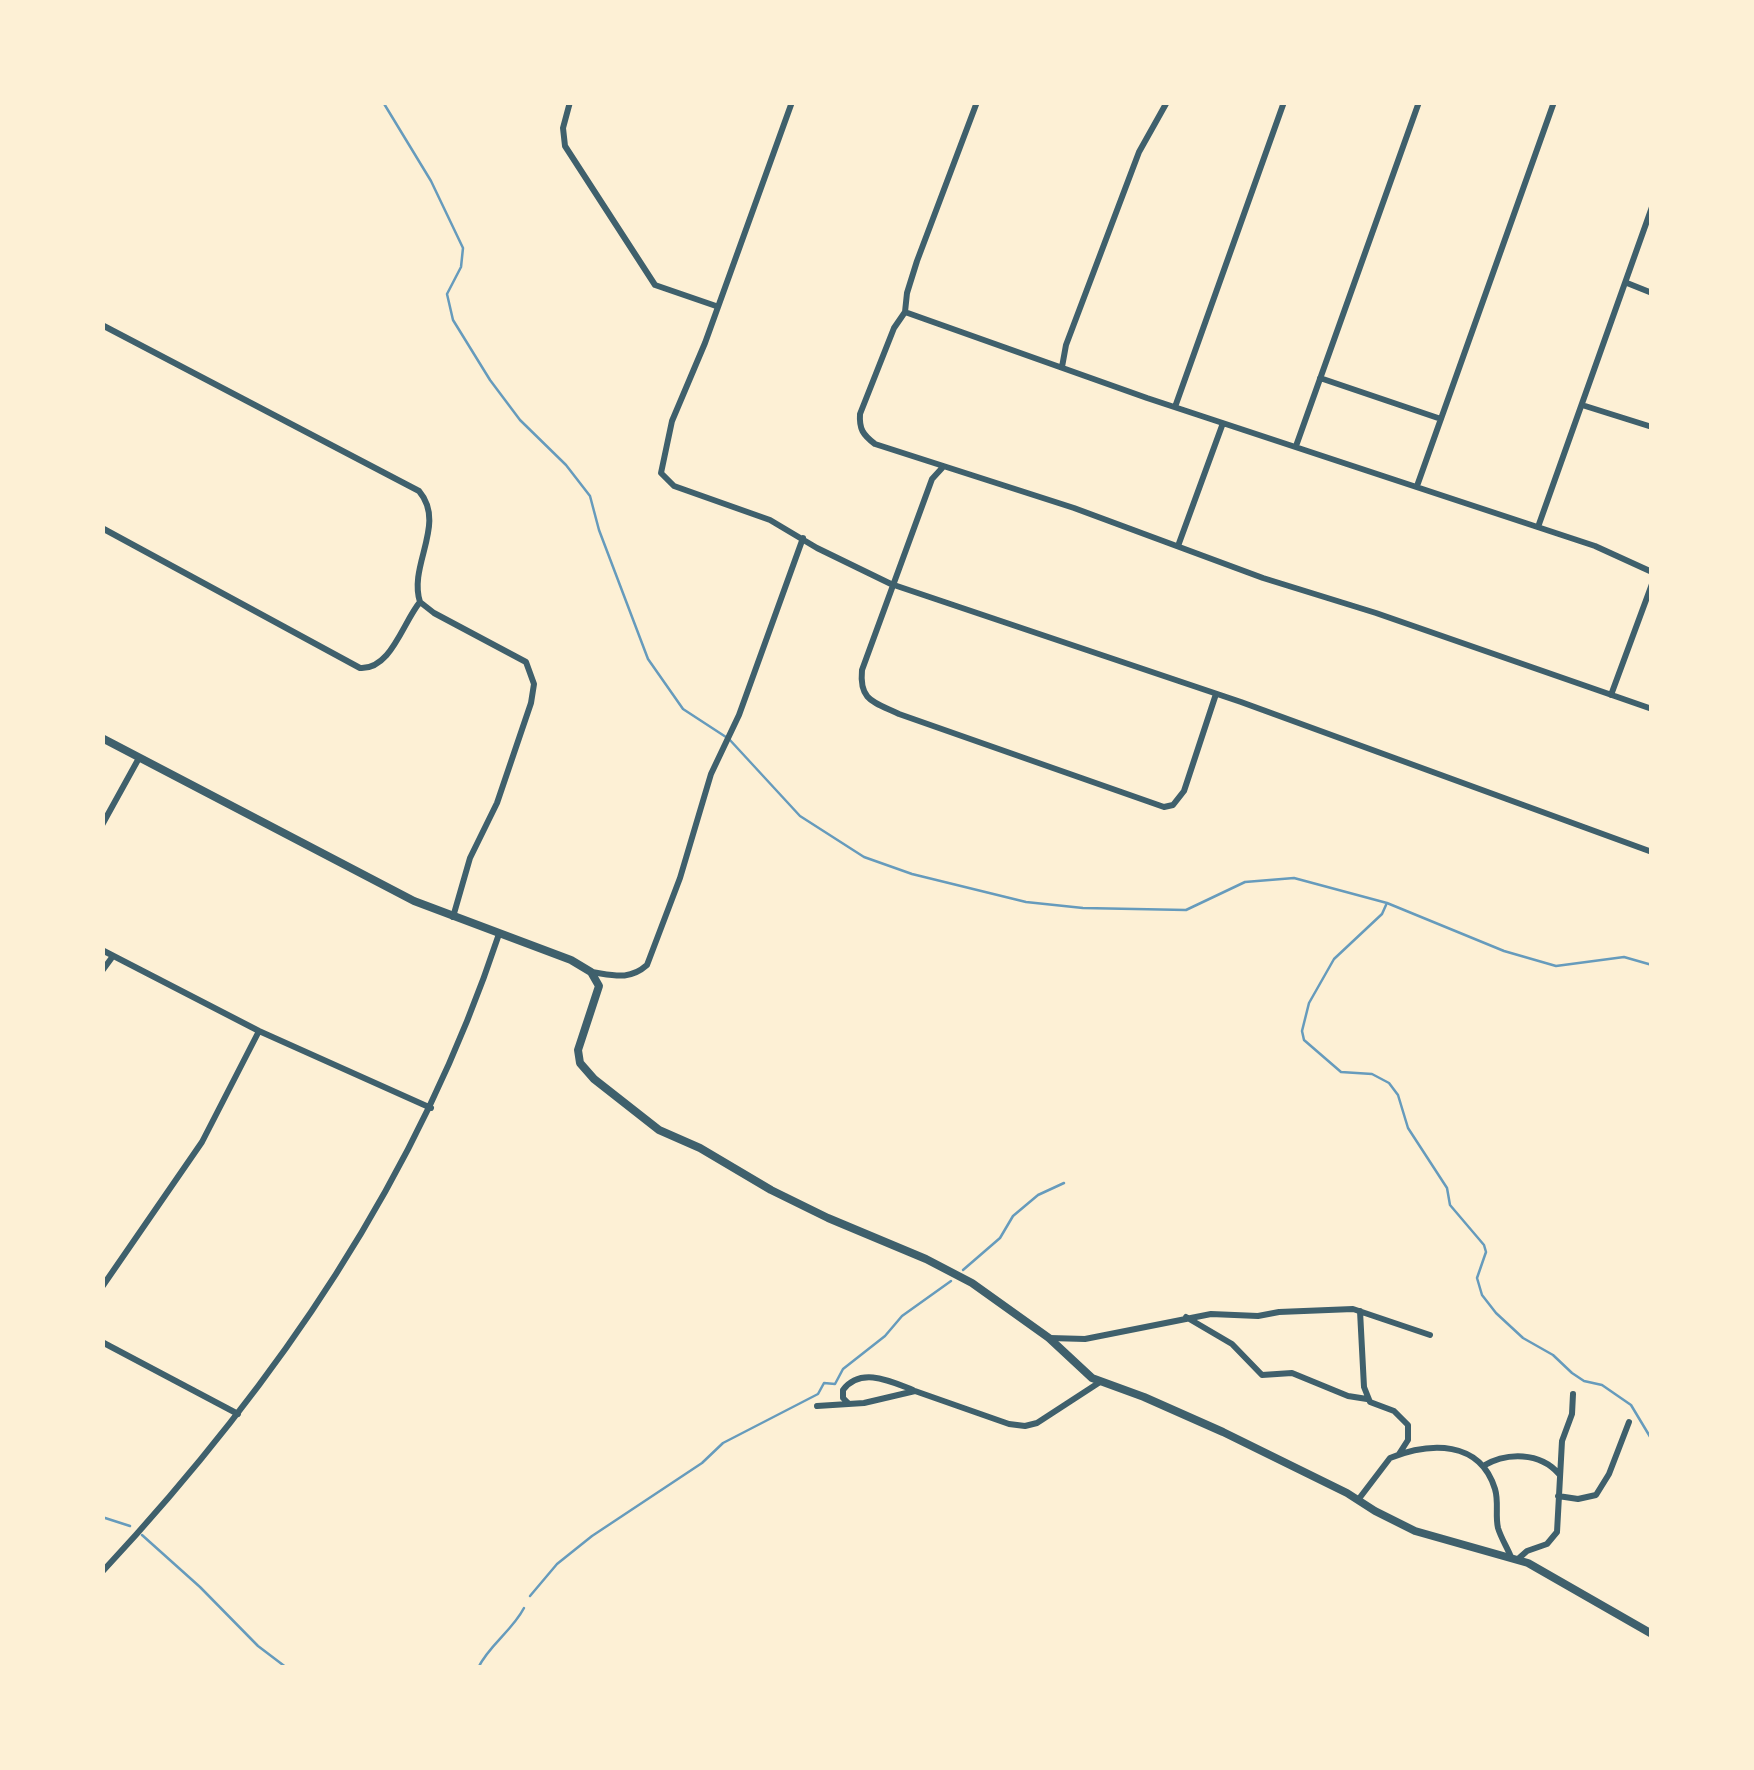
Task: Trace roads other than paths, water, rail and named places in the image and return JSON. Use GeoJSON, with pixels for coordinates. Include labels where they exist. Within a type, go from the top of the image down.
{"type":"FeatureCollection","features":[{"type":"Feature","properties":{"kind":"street"},"geometry":{"type":"LineString","coordinates":[[570,102],[563,128],[565,146],[655,284],[716,306]]}},
{"type":"Feature","properties":{"kind":"street"},"geometry":{"type":"LineString","coordinates":[[792,102],[705,344],[672,421],[661,473],[666,481],[684,491],[770,520],[891,584],[1216,694],[1652,852]]}},
{"type":"Feature","properties":{"kind":"street"},"geometry":{"type":"LineString","coordinates":[[977,102],[917,261],[905,312],[894,328],[860,414],[859,426],[865,437],[875,444],[1652,709]]}},
{"type":"Feature","properties":{"kind":"street"},"geometry":{"type":"LineString","coordinates":[[1062,367],[1066,345],[1139,152],[1167,102]]}},
{"type":"Feature","properties":{"kind":"street"},"geometry":{"type":"LineString","coordinates":[[1175,407],[1284,102]]}},
{"type":"Feature","properties":{"kind":"street"},"geometry":{"type":"LineString","coordinates":[[1296,446],[1419,102]]}},
{"type":"Feature","properties":{"kind":"street"},"geometry":{"type":"LineString","coordinates":[[1416,486],[1554,102]]}},
{"type":"Feature","properties":{"kind":"street"},"geometry":{"type":"LineString","coordinates":[[1538,527],[1652,207]]}},
{"type":"Feature","properties":{"kind":"street"},"geometry":{"type":"LineString","coordinates":[[1627,283],[1652,294]]}},
{"type":"Feature","properties":{"kind":"street"},"geometry":{"type":"LineString","coordinates":[[905,312],[1175,407],[1596,546],[1652,572]]}},
{"type":"Feature","properties":{"kind":"street"},"geometry":{"type":"LineString","coordinates":[[102,325],[419,491],[426,499],[430,516],[418,576],[420,602],[382,662],[370,669],[360,668],[102,528]]}},
{"type":"Feature","properties":{"kind":"street"},"geometry":{"type":"LineString","coordinates":[[1320,378],[1441,419]]}},
{"type":"Feature","properties":{"kind":"street"},"geometry":{"type":"LineString","coordinates":[[1582,405],[1652,428]]}},
{"type":"Feature","properties":{"kind":"street"},"geometry":{"type":"LineString","coordinates":[[1178,546],[1223,422]]}},
{"type":"Feature","properties":{"kind":"street"},"geometry":{"type":"LineString","coordinates":[[944,466],[932,480],[891,584],[862,670],[860,686],[866,697],[899,714],[1164,807],[1180,800],[1216,694]]}},
{"type":"Feature","properties":{"kind":"street"},"geometry":{"type":"LineString","coordinates":[[102,738],[414,901],[570,960],[591,972],[625,977],[647,965],[680,878],[711,774],[739,715],[803,538]]}},
{"type":"Feature","properties":{"kind":"street"},"geometry":{"type":"LineString","coordinates":[[1611,695],[1652,584]]}},
{"type":"Feature","properties":{"kind":"street"},"geometry":{"type":"LineString","coordinates":[[420,602],[526,662],[534,684],[504,782],[470,858],[453,917]]}},
{"type":"Feature","properties":{"kind":"street"},"geometry":{"type":"LineString","coordinates":[[102,826],[139,758]]}},
{"type":"Feature","properties":{"kind":"street"},"geometry":{"type":"LineString","coordinates":[[102,1572],[170,1499],[238,1414],[318,1302],[392,1182],[431,1108],[472,1016],[499,934]]}},
{"type":"Feature","properties":{"kind":"street"},"geometry":{"type":"LineString","coordinates":[[102,950],[259,1031],[431,1108]]}},
{"type":"Feature","properties":{"kind":"street"},"geometry":{"type":"LineString","coordinates":[[102,971],[113,956]]}},
{"type":"Feature","properties":{"kind":"street"},"geometry":{"type":"LineString","coordinates":[[591,972],[599,986],[578,1050],[580,1063],[647,1122],[828,1218],[960,1276],[1049,1338],[1082,1372],[1100,1382],[1223,1432],[1430,1536],[1515,1558],[1556,1576],[1652,1634]]}},
{"type":"Feature","properties":{"kind":"street"},"geometry":{"type":"LineString","coordinates":[[102,1286],[202,1142],[259,1031]]}},
{"type":"Feature","properties":{"kind":"street"},"geometry":{"type":"LineString","coordinates":[[1049,1338],[1085,1339],[1186,1317],[1359,1310],[1430,1334]]}},
{"type":"Feature","properties":{"kind":"street"},"geometry":{"type":"LineString","coordinates":[[1359,1310],[1367,1399]]}},
{"type":"Feature","properties":{"kind":"street"},"geometry":{"type":"LineString","coordinates":[[1186,1317],[1232,1344],[1262,1375],[1292,1373],[1394,1411],[1408,1426],[1408,1440],[1400,1454]]}},
{"type":"Feature","properties":{"kind":"street"},"geometry":{"type":"LineString","coordinates":[[102,1342],[238,1414]]}},
{"type":"Feature","properties":{"kind":"street"},"geometry":{"type":"LineString","coordinates":[[849,1404],[843,1398],[844,1390],[857,1379],[882,1378],[1025,1426],[1037,1423],[1100,1382]]}},
{"type":"Feature","properties":{"kind":"street"},"geometry":{"type":"LineString","coordinates":[[817,1406],[916,1391]]}},
{"type":"Feature","properties":{"kind":"street"},"geometry":{"type":"LineString","coordinates":[[1515,1558],[1553,1539],[1559,1524],[1562,1441],[1572,1414],[1573,1394]]}},
{"type":"Feature","properties":{"kind":"street"},"geometry":{"type":"LineString","coordinates":[[1558,1496],[1578,1499],[1596,1495],[1610,1474],[1629,1422]]}},
{"type":"Feature","properties":{"kind":"street"},"geometry":{"type":"LineString","coordinates":[[1358,1500],[1390,1458],[1449,1447],[1462,1449],[1483,1466],[1494,1484],[1497,1525],[1515,1558]]}},
{"type":"Feature","properties":{"kind":"street"},"geometry":{"type":"LineString","coordinates":[[1483,1466],[1502,1458],[1533,1457],[1546,1461],[1560,1474]]}},
{"type":"Feature","properties":{"kind":"waterway"},"geometry":{"type":"LineString","coordinates":[[383,102],[431,181],[463,248],[461,267],[447,294],[453,320],[520,420],[566,465],[590,496],[648,659],[683,709],[729,739],[800,816],[864,857],[912,874],[1026,902],[1083,908],[1186,910],[1245,882],[1294,878],[1387,903],[1504,951],[1556,966],[1624,957],[1652,965]]}},
{"type":"Feature","properties":{"kind":"waterway"},"geometry":{"type":"LineString","coordinates":[[1386,905],[1382,914],[1334,959],[1309,1003],[1302,1031],[1304,1040],[1341,1072],[1372,1074],[1389,1083],[1398,1095],[1408,1128],[1447,1188],[1450,1205],[1484,1245],[1486,1252],[1477,1278],[1482,1295],[1523,1338],[1553,1355],[1584,1381],[1602,1385],[1631,1405],[1652,1440]]}},
{"type":"Feature","properties":{"kind":"waterway"},"geometry":{"type":"LineString","coordinates":[[963,1270],[1000,1238],[1013,1216],[1038,1195],[1064,1183]]}},
{"type":"Feature","properties":{"kind":"waterway"},"geometry":{"type":"LineString","coordinates":[[530,1596],[557,1564],[592,1536],[702,1463],[723,1443],[818,1394],[824,1383],[835,1384],[843,1369],[885,1336],[902,1316],[951,1281]]}},
{"type":"Feature","properties":{"kind":"waterway"},"geometry":{"type":"LineString","coordinates":[[102,1517],[130,1526]]}},
{"type":"Feature","properties":{"kind":"waterway"},"geometry":{"type":"LineString","coordinates":[[142,1535],[258,1646],[287,1668]]}},
{"type":"Feature","properties":{"kind":"waterway"},"geometry":{"type":"LineString","coordinates":[[478,1668],[524,1608]]}}]}
